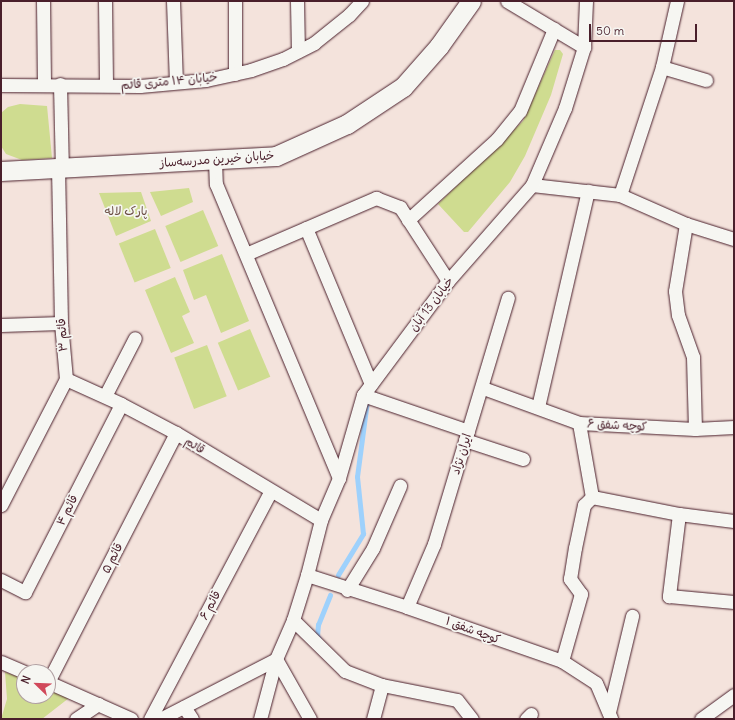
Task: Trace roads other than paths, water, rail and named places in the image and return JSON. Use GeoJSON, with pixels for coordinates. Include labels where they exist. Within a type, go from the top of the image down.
{"type":"FeatureCollection","features":[{"type":"Feature","properties":{"kind":"main road","name":"خیابان خیرین مدرسه‌ساز"},"geometry":{"type":"LineString","coordinates":[[1,171],[60,169],[276,156],[347,124],[403,87],[439,46],[471,1]]}},
{"type":"Feature","properties":{"kind":"street"},"geometry":{"type":"LineString","coordinates":[[43,1],[44,84]]}},
{"type":"Feature","properties":{"kind":"street"},"geometry":{"type":"LineString","coordinates":[[105,1],[106,85]]}},
{"type":"Feature","properties":{"kind":"street"},"geometry":{"type":"LineString","coordinates":[[173,1],[176,82]]}},
{"type":"Feature","properties":{"kind":"street"},"geometry":{"type":"LineString","coordinates":[[235,1],[235,74]]}},
{"type":"Feature","properties":{"kind":"street"},"geometry":{"type":"LineString","coordinates":[[297,1],[298,51]]}},
{"type":"Feature","properties":{"kind":"street","name":"خیابان ۱۴ متری قائم"},"geometry":{"type":"LineString","coordinates":[[1,85],[106,85],[176,82],[235,74],[277,61],[314,43],[350,15],[362,1]]}},
{"type":"Feature","properties":{"kind":"street"},"geometry":{"type":"LineString","coordinates":[[507,1],[584,47]]}},
{"type":"Feature","properties":{"kind":"street","name":"خیابان 13 آبان"},"geometry":{"type":"LineString","coordinates":[[260,719],[276,659],[293,620],[308,575],[321,520],[338,478],[363,395],[448,281],[532,185],[565,108],[584,47],[586,1]]}},
{"type":"Feature","properties":{"kind":"street"},"geometry":{"type":"LineString","coordinates":[[620,195],[662,67],[677,1]]}},
{"type":"Feature","properties":{"kind":"street"},"geometry":{"type":"LineString","coordinates":[[408,220],[497,139],[520,111],[554,29]]}},
{"type":"Feature","properties":{"kind":"street"},"geometry":{"type":"LineString","coordinates":[[662,67],[706,80]]}},
{"type":"Feature","properties":{"kind":"street","name":"قائم ۳"},"geometry":{"type":"LineString","coordinates":[[60,84],[60,323],[66,379]]}},
{"type":"Feature","properties":{"kind":"street"},"geometry":{"type":"LineString","coordinates":[[215,160],[216,184],[338,478]]}},
{"type":"Feature","properties":{"kind":"street"},"geometry":{"type":"LineString","coordinates":[[532,185],[620,195],[686,224],[734,239]]}},
{"type":"Feature","properties":{"kind":"street"},"geometry":{"type":"LineString","coordinates":[[538,407],[588,191]]}},
{"type":"Feature","properties":{"kind":"street"},"geometry":{"type":"LineString","coordinates":[[246,254],[376,198],[400,207],[448,281]]}},
{"type":"Feature","properties":{"kind":"street"},"geometry":{"type":"LineString","coordinates":[[686,224],[675,291],[678,315],[693,357],[696,384],[695,429]]}},
{"type":"Feature","properties":{"kind":"street"},"geometry":{"type":"LineString","coordinates":[[306,228],[371,384]]}},
{"type":"Feature","properties":{"kind":"street","name":"ایران نژاد"},"geometry":{"type":"LineString","coordinates":[[407,607],[434,544],[483,388],[508,298]]}},
{"type":"Feature","properties":{"kind":"street"},"geometry":{"type":"LineString","coordinates":[[1,325],[60,323]]}},
{"type":"Feature","properties":{"kind":"street"},"geometry":{"type":"LineString","coordinates":[[105,396],[135,338]]}},
{"type":"Feature","properties":{"kind":"street"},"geometry":{"type":"LineString","coordinates":[[1,505],[6,486],[66,379]]}},
{"type":"Feature","properties":{"kind":"street","name":"قائم"},"geometry":{"type":"LineString","coordinates":[[66,379],[105,396],[176,433],[270,492],[321,520]]}},
{"type":"Feature","properties":{"kind":"street","name":"کوچه شفق ۶"},"geometry":{"type":"LineString","coordinates":[[483,388],[579,423],[695,429],[734,427]]}},
{"type":"Feature","properties":{"kind":"street"},"geometry":{"type":"LineString","coordinates":[[363,395],[467,435],[522,459]]}},
{"type":"Feature","properties":{"kind":"street","name":"قائم ۴"},"geometry":{"type":"LineString","coordinates":[[1,580],[25,592],[121,404]]}},
{"type":"Feature","properties":{"kind":"street"},"geometry":{"type":"LineString","coordinates":[[579,423],[592,497]]}},
{"type":"Feature","properties":{"kind":"street","name":"قائم ۵"},"geometry":{"type":"LineString","coordinates":[[56,666],[176,433]]}},
{"type":"Feature","properties":{"kind":"street"},"geometry":{"type":"LineString","coordinates":[[347,590],[373,548],[400,486]]}},
{"type":"Feature","properties":{"kind":"street","name":"قائم ۶"},"geometry":{"type":"LineString","coordinates":[[150,719],[270,492]]}},
{"type":"Feature","properties":{"kind":"street"},"geometry":{"type":"LineString","coordinates":[[592,497],[679,514],[734,521]]}},
{"type":"Feature","properties":{"kind":"street"},"geometry":{"type":"LineString","coordinates":[[562,662],[581,594],[570,578],[575,548],[584,505],[592,497]]}},
{"type":"Feature","properties":{"kind":"street"},"geometry":{"type":"LineString","coordinates":[[679,514],[669,596],[734,602]]}},
{"type":"Feature","properties":{"kind":"street","name":"کوچه شفق ۱"},"geometry":{"type":"LineString","coordinates":[[308,575],[347,590],[407,607],[562,662],[596,682],[610,715]]}},
{"type":"Feature","properties":{"kind":"street"},"geometry":{"type":"LineString","coordinates":[[610,715],[632,616]]}},
{"type":"Feature","properties":{"kind":"street"},"geometry":{"type":"LineString","coordinates":[[293,620],[345,671],[382,685],[457,700],[472,719]]}},
{"type":"Feature","properties":{"kind":"street"},"geometry":{"type":"LineString","coordinates":[[160,719],[276,659],[310,719]]}},
{"type":"Feature","properties":{"kind":"street"},"geometry":{"type":"LineString","coordinates":[[1,662],[16,668]]}},
{"type":"Feature","properties":{"kind":"street"},"geometry":{"type":"LineString","coordinates":[[373,719],[382,685]]}},
{"type":"Feature","properties":{"kind":"street"},"geometry":{"type":"LineString","coordinates":[[56,686],[130,719]]}},
{"type":"Feature","properties":{"kind":"street"},"geometry":{"type":"LineString","coordinates":[[700,719],[734,695]]}},
{"type":"Feature","properties":{"kind":"street"},"geometry":{"type":"LineString","coordinates":[[76,719],[98,704]]}},
{"type":"Feature","properties":{"kind":"street"},"geometry":{"type":"LineString","coordinates":[[184,707],[192,719]]}},
{"type":"Feature","properties":{"kind":"waterway"},"geometry":{"type":"LineString","coordinates":[[338,575],[363,534],[357,477],[367,401]]}},
{"type":"Feature","properties":{"kind":"waterway"},"geometry":{"type":"LineString","coordinates":[[319,639],[317,636],[318,625],[330,595]]}},
{"type":"Feature","properties":{"kind":"park label","name":"پارک لاله"},"geometry":{"type":"Point","coordinates":[126,211]}}]}
